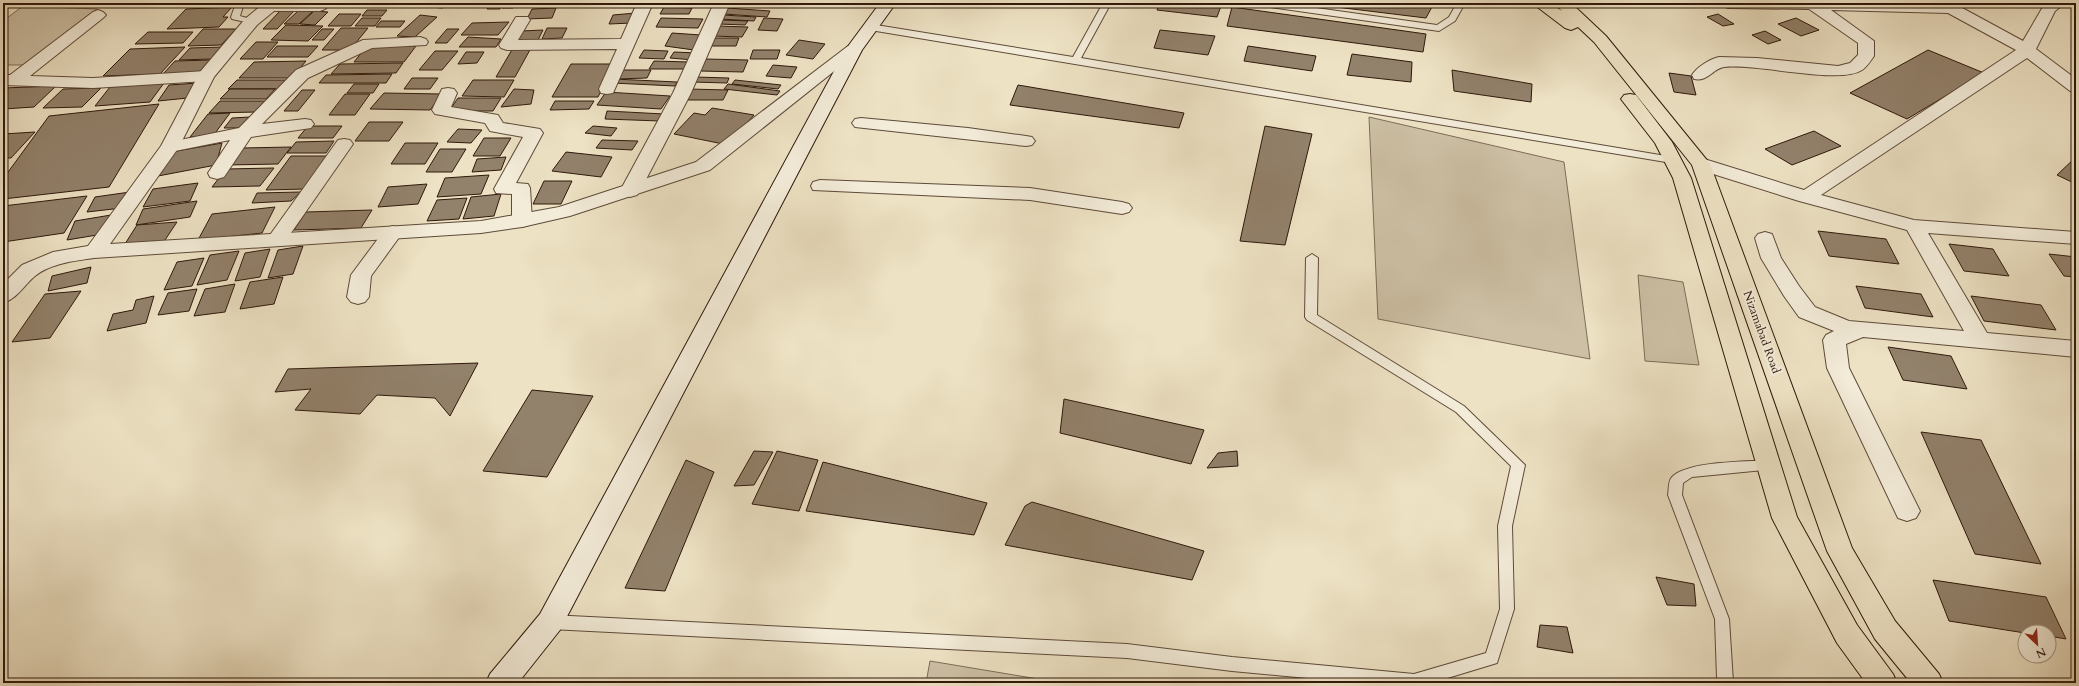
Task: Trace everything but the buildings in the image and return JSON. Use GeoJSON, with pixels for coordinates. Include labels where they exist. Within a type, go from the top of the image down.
{"type":"FeatureCollection","features":[{"type":"Feature","properties":{"kind":"highway"},"geometry":{"type":"LineString","coordinates":[[1540,3],[1569,22],[1663,142],[1682,178],[1784,518],[1846,634],[1883,683]]}},
{"type":"Feature","properties":{"kind":"highway","name":"Nizamabad Road"},"geometry":{"type":"LineString","coordinates":[[1562,3],[1600,39],[1701,164],[1840,551],[1885,630],[1929,683]]}},
{"type":"Feature","properties":{"kind":"street"},"geometry":{"type":"LineString","coordinates":[[94,252],[170,147],[206,76],[251,22],[270,6],[320,6],[323,3]]}},
{"type":"Feature","properties":{"kind":"street"},"geometry":{"type":"LineString","coordinates":[[607,89],[645,3]]}},
{"type":"Feature","properties":{"kind":"street"},"geometry":{"type":"LineString","coordinates":[[630,191],[682,93],[722,3]]}},
{"type":"Feature","properties":{"kind":"street"},"geometry":{"type":"LineString","coordinates":[[500,683],[550,622],[854,49],[888,3]]}},
{"type":"Feature","properties":{"kind":"street"},"geometry":{"type":"LineString","coordinates":[[1728,3],[1945,5],[2027,50],[2076,87]]}},
{"type":"Feature","properties":{"kind":"street"},"geometry":{"type":"LineString","coordinates":[[1806,197],[2027,50],[2048,8],[2057,3]]}},
{"type":"Feature","properties":{"kind":"street"},"geometry":{"type":"LineString","coordinates":[[1700,75],[1719,62],[1757,63],[1838,71],[1856,67],[1866,56],[1866,41],[1811,4]]}},
{"type":"Feature","properties":{"kind":"street"},"geometry":{"type":"LineString","coordinates":[[9,80],[98,15]]}},
{"type":"Feature","properties":{"kind":"street"},"geometry":{"type":"LineString","coordinates":[[522,20],[506,45],[628,44]]}},
{"type":"Feature","properties":{"kind":"street"},"geometry":{"type":"LineString","coordinates":[[217,173],[245,132],[302,74],[369,43],[420,42]]}},
{"type":"Feature","properties":{"kind":"street"},"geometry":{"type":"LineString","coordinates":[[3,296],[29,270],[60,257],[94,252],[481,227],[522,221],[563,212],[703,166],[854,49]]}},
{"type":"Feature","properties":{"kind":"street"},"geometry":{"type":"LineString","coordinates":[[9,80],[93,83],[206,76]]}},
{"type":"Feature","properties":{"kind":"street"},"geometry":{"type":"LineString","coordinates":[[448,93],[441,110],[492,119],[496,127],[534,133],[503,189],[521,188],[522,221]]}},
{"type":"Feature","properties":{"kind":"street"},"geometry":{"type":"LineString","coordinates":[[861,123],[968,133],[1026,141]]}},
{"type":"Feature","properties":{"kind":"street"},"geometry":{"type":"LineString","coordinates":[[170,147],[245,132],[304,124]]}},
{"type":"Feature","properties":{"kind":"street"},"geometry":{"type":"LineString","coordinates":[[277,239],[344,144]]}},
{"type":"Feature","properties":{"kind":"street"},"geometry":{"type":"LineString","coordinates":[[1701,164],[1806,197],[1914,226],[2076,238]]}},
{"type":"Feature","properties":{"kind":"street"},"geometry":{"type":"LineString","coordinates":[[820,186],[1030,194],[1122,208]]}},
{"type":"Feature","properties":{"kind":"street"},"geometry":{"type":"LineString","coordinates":[[1914,226],[1980,339]]}},
{"type":"Feature","properties":{"kind":"street"},"geometry":{"type":"LineString","coordinates":[[358,296],[361,275],[393,232]]}},
{"type":"Feature","properties":{"kind":"street"},"geometry":{"type":"LineString","coordinates":[[1765,238],[1771,258],[1791,291],[1807,312],[1846,328],[1980,339],[2076,349]]}},
{"type":"Feature","properties":{"kind":"street"},"geometry":{"type":"LineString","coordinates":[[1861,329],[1834,340],[1838,368],[1907,511]]}},
{"type":"Feature","properties":{"kind":"lane"},"geometry":{"type":"LineString","coordinates":[[240,3],[235,17],[251,22]]}},
{"type":"Feature","properties":{"kind":"lane"},"geometry":{"type":"LineString","coordinates":[[1076,60],[1106,3]]}},
{"type":"Feature","properties":{"kind":"lane"},"geometry":{"type":"LineString","coordinates":[[1263,3],[1439,28],[1452,19],[1462,3]]}},
{"type":"Feature","properties":{"kind":"lane"},"geometry":{"type":"LineString","coordinates":[[1331,12],[1333,3]]}},
{"type":"Feature","properties":{"kind":"lane"},"geometry":{"type":"LineString","coordinates":[[870,27],[1672,160]]}},
{"type":"Feature","properties":{"kind":"lane"},"geometry":{"type":"LineString","coordinates":[[550,622],[1127,651],[1232,664],[1418,682],[1492,658],[1507,609],[1505,526],[1518,465],[1460,409],[1311,317],[1312,258]]}},
{"type":"Feature","properties":{"kind":"lane"},"geometry":{"type":"LineString","coordinates":[[1723,683],[1725,682],[1722,619],[1675,495],[1676,481],[1689,472],[1768,465]]}},
{"type":"Feature","properties":{"kind":"shaded area"},"geometry":{"type":"Polygon","coordinates":[[[23,6],[97,9],[23,65],[3,65],[3,21],[23,6]]]}},
{"type":"Feature","properties":{"kind":"shaded area"},"geometry":{"type":"Polygon","coordinates":[[[1369,117],[1564,162],[1590,359],[1378,319],[1369,117]]]}},
{"type":"Feature","properties":{"kind":"shaded area"},"geometry":{"type":"Polygon","coordinates":[[[1638,275],[1683,282],[1699,365],[1645,361],[1638,275]]]}},
{"type":"Feature","properties":{"kind":"shaded area"},"geometry":{"type":"Polygon","coordinates":[[[930,661],[1062,683],[926,683],[930,661]]]}}]}
